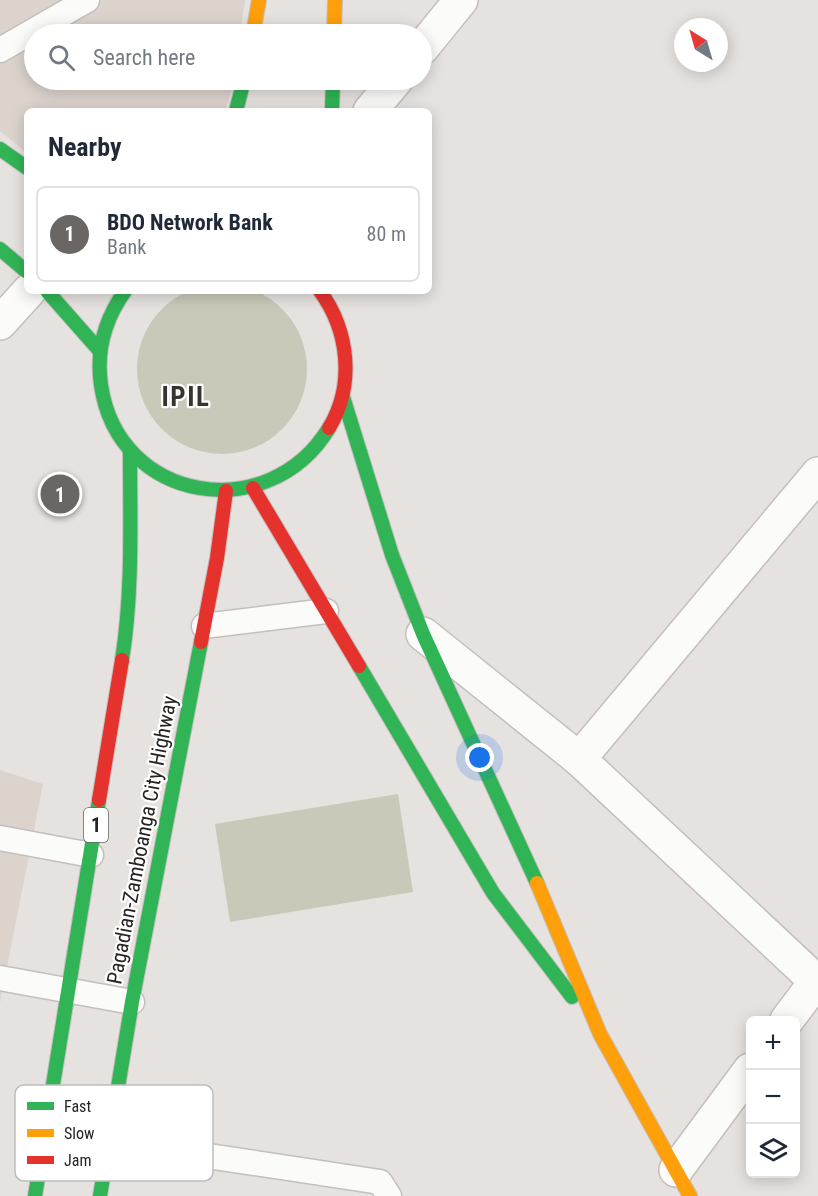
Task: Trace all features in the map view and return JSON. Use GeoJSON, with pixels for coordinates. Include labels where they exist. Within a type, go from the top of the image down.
{"type":"FeatureCollection","features":[{"type":"Feature","properties":{"kind":"main road"},"geometry":{"type":"LineString","coordinates":[[255,24],[259,0]]}},
{"type":"Feature","properties":{"kind":"main road"},"geometry":{"type":"LineString","coordinates":[[334,24],[335,0]]}},
{"type":"Feature","properties":{"kind":"main road"},"geometry":{"type":"LineString","coordinates":[[237,108],[241,90]]}},
{"type":"Feature","properties":{"kind":"main road"},"geometry":{"type":"LineString","coordinates":[[332,108],[333,90]]}},
{"type":"Feature","properties":{"kind":"main road"},"geometry":{"type":"LineString","coordinates":[[0,149],[24,166]]}},
{"type":"Feature","properties":{"kind":"main road"},"geometry":{"type":"LineString","coordinates":[[0,249],[24,269]]}},
{"type":"Feature","properties":{"kind":"main road"},"geometry":{"type":"LineString","coordinates":[[50,294],[99,350]]}},
{"type":"Feature","properties":{"kind":"main road"},"geometry":{"type":"LineString","coordinates":[[123,294],[106,324],[99,350],[99,377],[104,404],[114,429],[130,451],[150,469],[174,482],[200,490],[226,491],[253,488],[278,478],[300,464],[320,445],[334,422],[343,397],[347,371],[345,347],[340,324],[322,294]]}},
{"type":"Feature","properties":{"kind":"main road"},"geometry":{"type":"LineString","coordinates":[[343,397],[392,555],[423,634],[533,874],[600,1034],[683,1183]]}},
{"type":"Feature","properties":{"kind":"main road","name":"1"},"geometry":{"type":"LineString","coordinates":[[53,1085],[126,628],[130,572],[130,451]]}},
{"type":"Feature","properties":{"kind":"main road"},"geometry":{"type":"LineString","coordinates":[[253,488],[493,893],[600,1034]]}},
{"type":"Feature","properties":{"kind":"main road","name":"Pagadian-Zamboanga City Highway"},"geometry":{"type":"LineString","coordinates":[[118,1085],[217,558],[226,491]]}},
{"type":"Feature","properties":{"kind":"main road","name":"1"},"geometry":{"type":"LineString","coordinates":[[35,1196],[37,1181]]}},
{"type":"Feature","properties":{"kind":"main road","name":"Pagadian-Zamboanga City Highway"},"geometry":{"type":"LineString","coordinates":[[100,1196],[102,1181]]}},
{"type":"Feature","properties":{"kind":"street"},"geometry":{"type":"LineString","coordinates":[[432,36],[461,0]]}},
{"type":"Feature","properties":{"kind":"street"},"geometry":{"type":"LineString","coordinates":[[373,108],[388,90]]}},
{"type":"Feature","properties":{"kind":"street"},"geometry":{"type":"LineString","coordinates":[[0,323],[26,294]]}},
{"type":"Feature","properties":{"kind":"street"},"geometry":{"type":"LineString","coordinates":[[579,759],[818,474]]}},
{"type":"Feature","properties":{"kind":"street"},"geometry":{"type":"LineString","coordinates":[[423,634],[579,759],[817,981],[790,1016]]}},
{"type":"Feature","properties":{"kind":"street"},"geometry":{"type":"LineString","coordinates":[[683,1183],[746,1077]]}},
{"type":"Feature","properties":{"kind":"lane"},"geometry":{"type":"LineString","coordinates":[[45,24],[87,0]]}},
{"type":"Feature","properties":{"kind":"lane"},"geometry":{"type":"LineString","coordinates":[[0,50],[24,36]]}},
{"type":"Feature","properties":{"kind":"lane"},"geometry":{"type":"LineString","coordinates":[[204,626],[326,611]]}},
{"type":"Feature","properties":{"kind":"lane"},"geometry":{"type":"LineString","coordinates":[[0,838],[91,855]]}},
{"type":"Feature","properties":{"kind":"lane"},"geometry":{"type":"LineString","coordinates":[[0,978],[132,1002]]}},
{"type":"Feature","properties":{"kind":"lane"},"geometry":{"type":"LineString","coordinates":[[213,1157],[380,1182],[389,1196]]}},
{"type":"Feature","properties":{"kind":"shaded area"},"geometry":{"type":"Polygon","coordinates":[[[0,0],[245,0],[241,24],[24,24],[24,90],[232,90],[226,108],[24,108],[24,151],[0,131],[0,0]]]}},
{"type":"Feature","properties":{"kind":"shaded area"},"geometry":{"type":"Polygon","coordinates":[[[0,770],[43,784],[0,1003],[0,770]]]}},
{"type":"Feature","properties":{"kind":"green space"},"geometry":{"type":"Polygon","coordinates":[[[182,294],[262,294],[282,309],[293,322],[301,336],[307,369],[301,402],[282,429],[255,448],[222,454],[189,448],[162,429],[143,402],[137,369],[143,336],[162,309],[182,294]]]}},
{"type":"Feature","properties":{"kind":"green space"},"geometry":{"type":"Polygon","coordinates":[[[398,794],[413,892],[230,922],[215,824],[398,794]]]}},
{"type":"Feature","properties":{"kind":"traffic: fast"},"geometry":{"type":"LineString","coordinates":[[237,108],[241,90]]}},
{"type":"Feature","properties":{"kind":"traffic: fast"},"geometry":{"type":"LineString","coordinates":[[332,108],[333,90]]}},
{"type":"Feature","properties":{"kind":"traffic: fast"},"geometry":{"type":"LineString","coordinates":[[0,149],[24,166]]}},
{"type":"Feature","properties":{"kind":"traffic: fast"},"geometry":{"type":"LineString","coordinates":[[0,249],[24,269]]}},
{"type":"Feature","properties":{"kind":"traffic: fast"},"geometry":{"type":"LineString","coordinates":[[50,294],[99,350]]}},
{"type":"Feature","properties":{"kind":"traffic: fast"},"geometry":{"type":"LineString","coordinates":[[123,294],[107,324],[101,348],[101,385],[113,425],[135,455],[165,477],[199,488],[235,489],[270,480],[303,459],[329,428]]}},
{"type":"Feature","properties":{"kind":"traffic: fast"},"geometry":{"type":"LineString","coordinates":[[343,397],[392,555],[423,634],[537,883]]}},
{"type":"Feature","properties":{"kind":"traffic: fast"},"geometry":{"type":"LineString","coordinates":[[122,660],[129,582],[130,451]]}},
{"type":"Feature","properties":{"kind":"traffic: fast"},"geometry":{"type":"LineString","coordinates":[[118,1085],[201,642]]}},
{"type":"Feature","properties":{"kind":"traffic: fast"},"geometry":{"type":"LineString","coordinates":[[359,666],[493,893],[572,997]]}},
{"type":"Feature","properties":{"kind":"traffic: fast"},"geometry":{"type":"LineString","coordinates":[[53,1085],[99,800]]}},
{"type":"Feature","properties":{"kind":"traffic: fast"},"geometry":{"type":"LineString","coordinates":[[35,1196],[37,1181]]}},
{"type":"Feature","properties":{"kind":"traffic: fast"},"geometry":{"type":"LineString","coordinates":[[100,1196],[102,1181]]}},
{"type":"Feature","properties":{"kind":"traffic: slow"},"geometry":{"type":"LineString","coordinates":[[255,24],[259,0]]}},
{"type":"Feature","properties":{"kind":"traffic: slow"},"geometry":{"type":"LineString","coordinates":[[334,24],[335,0]]}},
{"type":"Feature","properties":{"kind":"traffic: slow"},"geometry":{"type":"LineString","coordinates":[[537,883],[600,1034],[690,1196]]}},
{"type":"Feature","properties":{"kind":"traffic: jam"},"geometry":{"type":"LineString","coordinates":[[322,294],[337,323],[345,358],[343,394],[329,428]]}},
{"type":"Feature","properties":{"kind":"traffic: jam"},"geometry":{"type":"LineString","coordinates":[[253,488],[359,666]]}},
{"type":"Feature","properties":{"kind":"traffic: jam"},"geometry":{"type":"LineString","coordinates":[[201,642],[217,558],[226,491]]}},
{"type":"Feature","properties":{"kind":"traffic: jam"},"geometry":{"type":"LineString","coordinates":[[99,800],[122,660]]}},
{"type":"Feature","properties":{"kind":"place","name":"BDO Network Bank"},"geometry":{"type":"Point","coordinates":[60,494]}},
{"type":"Feature","properties":{"kind":"district","name":"IPIL"},"geometry":{"type":"Point","coordinates":[186,397]}}]}
